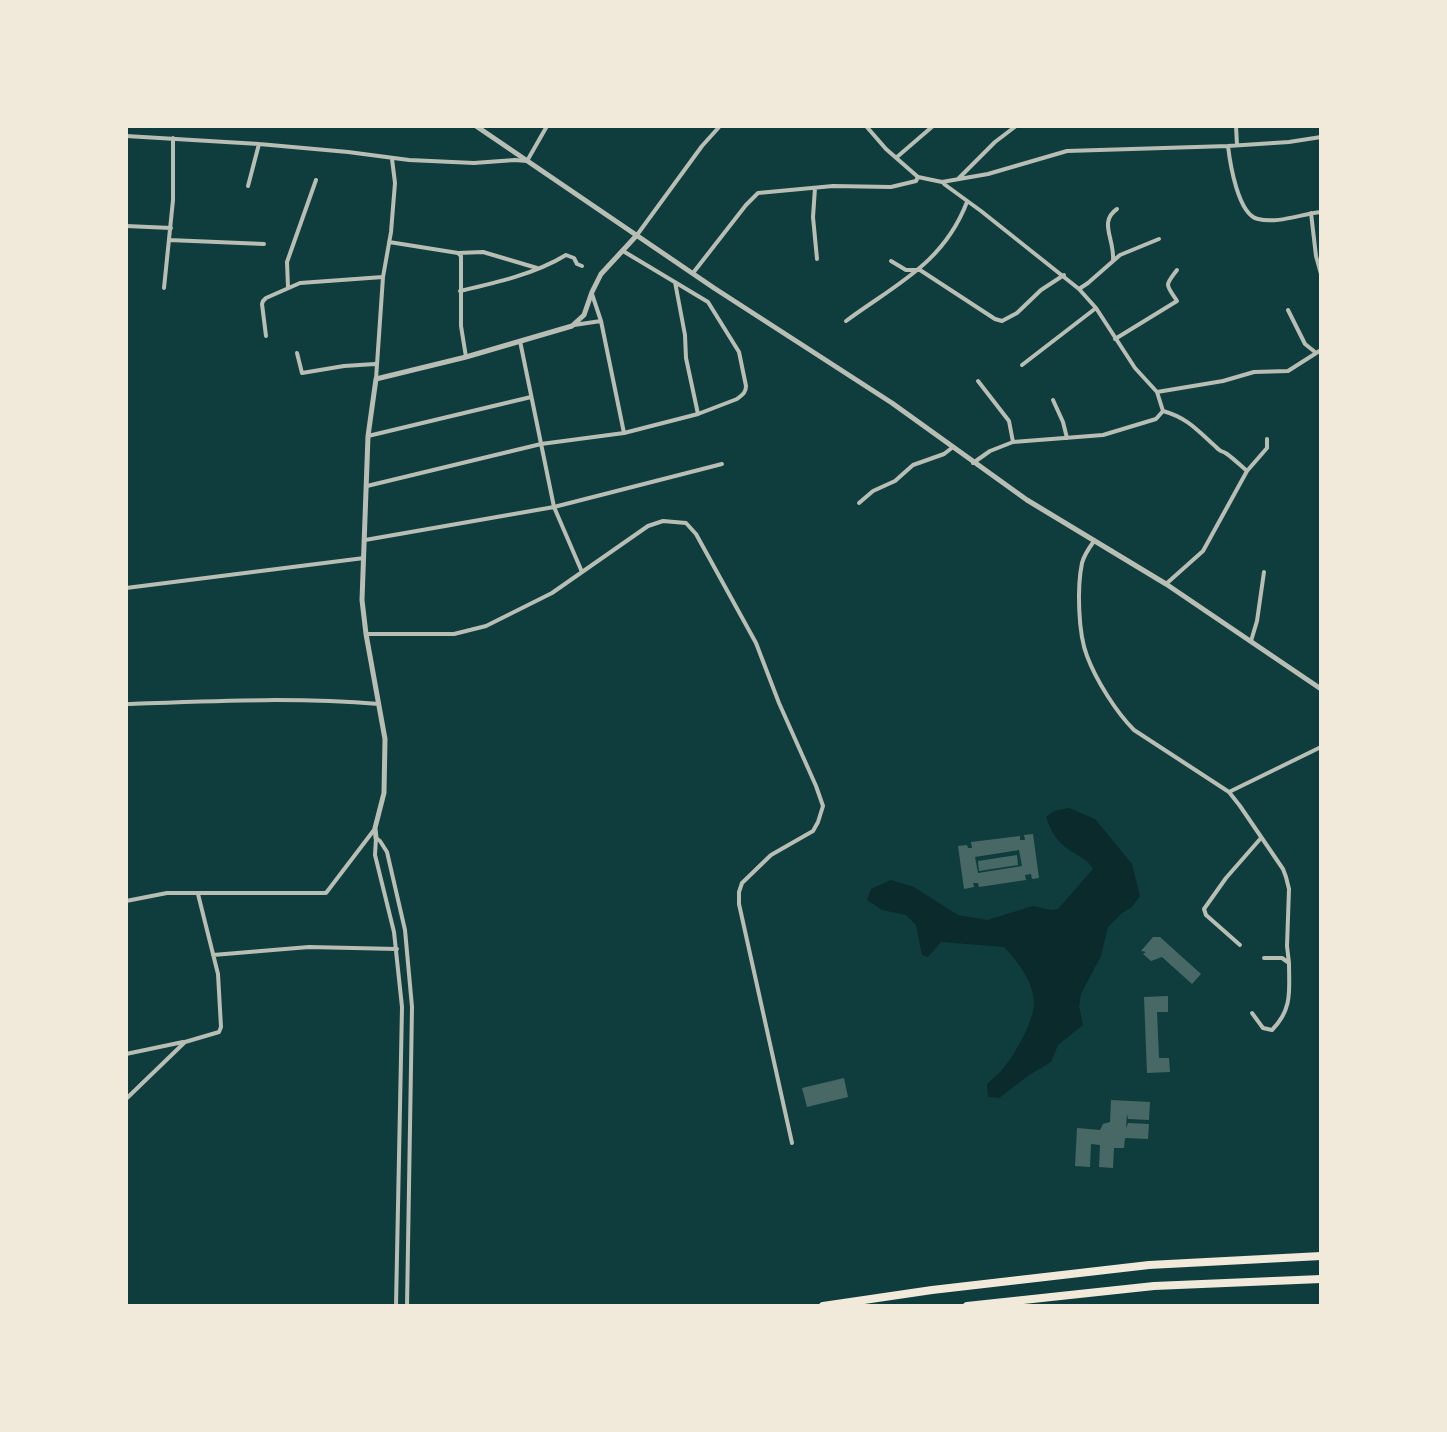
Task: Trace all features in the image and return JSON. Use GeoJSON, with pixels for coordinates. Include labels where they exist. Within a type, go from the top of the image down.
{"type":"FeatureCollection","features":[{"type":"Feature","properties":{"kind":"highway"},"geometry":{"type":"LineString","coordinates":[[823,1306],[903,1293],[1149,1265],[1321,1256]]}},
{"type":"Feature","properties":{"kind":"highway"},"geometry":{"type":"LineString","coordinates":[[967,1306],[1154,1286],[1321,1279]]}},
{"type":"Feature","properties":{"kind":"street"},"geometry":{"type":"LineString","coordinates":[[476,126],[714,288],[892,403],[1027,500],[1166,584],[1321,689]]}},
{"type":"Feature","properties":{"kind":"street"},"geometry":{"type":"LineString","coordinates":[[527,161],[547,126]]}},
{"type":"Feature","properties":{"kind":"street"},"geometry":{"type":"LineString","coordinates":[[572,326],[584,315],[601,274],[637,235],[720,126]]}},
{"type":"Feature","properties":{"kind":"street"},"geometry":{"type":"LineString","coordinates":[[866,126],[886,149],[918,177],[942,182],[988,174],[1067,151],[1228,146],[1321,137]]}},
{"type":"Feature","properties":{"kind":"street"},"geometry":{"type":"LineString","coordinates":[[897,157],[933,126]]}},
{"type":"Feature","properties":{"kind":"street"},"geometry":{"type":"LineString","coordinates":[[956,181],[1016,126]]}},
{"type":"Feature","properties":{"kind":"street"},"geometry":{"type":"LineString","coordinates":[[1236,126],[1237,145]]}},
{"type":"Feature","properties":{"kind":"street"},"geometry":{"type":"LineString","coordinates":[[126,136],[259,144],[392,158],[461,162],[527,161]]}},
{"type":"Feature","properties":{"kind":"street"},"geometry":{"type":"LineString","coordinates":[[164,288],[173,200],[173,138]]}},
{"type":"Feature","properties":{"kind":"street"},"geometry":{"type":"LineString","coordinates":[[248,186],[259,144]]}},
{"type":"Feature","properties":{"kind":"street"},"geometry":{"type":"LineString","coordinates":[[1228,146],[1233,177],[1251,216],[1259,220],[1276,220],[1321,212]]}},
{"type":"Feature","properties":{"kind":"street"},"geometry":{"type":"LineString","coordinates":[[392,158],[395,183],[368,436],[362,600],[385,739],[384,793],[375,828],[375,855],[397,949],[402,1007],[396,1306]]}},
{"type":"Feature","properties":{"kind":"street"},"geometry":{"type":"LineString","coordinates":[[693,273],[756,194],[833,186],[891,187],[916,181],[918,177]]}},
{"type":"Feature","properties":{"kind":"street"},"geometry":{"type":"LineString","coordinates":[[288,287],[287,262],[316,180]]}},
{"type":"Feature","properties":{"kind":"street"},"geometry":{"type":"LineString","coordinates":[[942,182],[1079,289],[1157,392],[1163,411]]}},
{"type":"Feature","properties":{"kind":"street"},"geometry":{"type":"LineString","coordinates":[[815,188],[813,217],[817,259]]}},
{"type":"Feature","properties":{"kind":"street"},"geometry":{"type":"LineString","coordinates":[[846,321],[920,270],[951,232],[967,202]]}},
{"type":"Feature","properties":{"kind":"street"},"geometry":{"type":"LineString","coordinates":[[1113,261],[1113,246],[1106,222],[1108,215],[1117,209]]}},
{"type":"Feature","properties":{"kind":"street"},"geometry":{"type":"LineString","coordinates":[[1311,213],[1321,274]]}},
{"type":"Feature","properties":{"kind":"street"},"geometry":{"type":"LineString","coordinates":[[126,226],[171,228]]}},
{"type":"Feature","properties":{"kind":"street"},"geometry":{"type":"LineString","coordinates":[[1079,289],[1120,255],[1159,239]]}},
{"type":"Feature","properties":{"kind":"street"},"geometry":{"type":"LineString","coordinates":[[169,240],[264,244]]}},
{"type":"Feature","properties":{"kind":"street"},"geometry":{"type":"LineString","coordinates":[[389,242],[458,253],[483,252],[538,269]]}},
{"type":"Feature","properties":{"kind":"street"},"geometry":{"type":"LineString","coordinates":[[367,486],[541,444],[624,433],[698,414],[743,395],[746,386],[739,352],[708,302],[623,251]]}},
{"type":"Feature","properties":{"kind":"street"},"geometry":{"type":"LineString","coordinates":[[458,253],[462,261],[461,326],[466,357]]}},
{"type":"Feature","properties":{"kind":"street"},"geometry":{"type":"LineString","coordinates":[[460,291],[538,269],[566,255],[582,266]]}},
{"type":"Feature","properties":{"kind":"street"},"geometry":{"type":"LineString","coordinates":[[891,261],[911,272],[920,270],[1002,321],[1017,313],[1041,290],[1064,275]]}},
{"type":"Feature","properties":{"kind":"street"},"geometry":{"type":"LineString","coordinates":[[1115,339],[1177,301],[1168,286],[1168,281],[1177,270]]}},
{"type":"Feature","properties":{"kind":"street"},"geometry":{"type":"LineString","coordinates":[[266,336],[263,301],[288,287],[300,283],[383,277]]}},
{"type":"Feature","properties":{"kind":"street"},"geometry":{"type":"LineString","coordinates":[[675,282],[698,414]]}},
{"type":"Feature","properties":{"kind":"street"},"geometry":{"type":"LineString","coordinates":[[592,292],[624,433]]}},
{"type":"Feature","properties":{"kind":"street"},"geometry":{"type":"LineString","coordinates":[[1022,365],[1096,308]]}},
{"type":"Feature","properties":{"kind":"street"},"geometry":{"type":"LineString","coordinates":[[1157,392],[1223,381],[1254,372],[1288,371],[1318,351],[1305,344],[1288,310]]}},
{"type":"Feature","properties":{"kind":"street"},"geometry":{"type":"LineString","coordinates":[[376,379],[601,321]]}},
{"type":"Feature","properties":{"kind":"street"},"geometry":{"type":"LineString","coordinates":[[520,341],[554,507],[582,572]]}},
{"type":"Feature","properties":{"kind":"street"},"geometry":{"type":"LineString","coordinates":[[297,353],[302,373],[376,364]]}},
{"type":"Feature","properties":{"kind":"street"},"geometry":{"type":"LineString","coordinates":[[978,381],[1009,421],[1013,442]]}},
{"type":"Feature","properties":{"kind":"street"},"geometry":{"type":"LineString","coordinates":[[368,436],[531,397]]}},
{"type":"Feature","properties":{"kind":"street"},"geometry":{"type":"LineString","coordinates":[[1053,400],[1067,438]]}},
{"type":"Feature","properties":{"kind":"street"},"geometry":{"type":"LineString","coordinates":[[973,463],[990,451],[1013,442],[1103,435],[1156,419],[1163,411]]}},
{"type":"Feature","properties":{"kind":"street"},"geometry":{"type":"LineString","coordinates":[[1163,411],[1188,422],[1247,471]]}},
{"type":"Feature","properties":{"kind":"street"},"geometry":{"type":"LineString","coordinates":[[1166,584],[1203,551],[1247,471],[1267,448],[1267,439]]}},
{"type":"Feature","properties":{"kind":"street"},"geometry":{"type":"LineString","coordinates":[[859,503],[873,491],[895,481],[913,465],[944,454],[953,447]]}},
{"type":"Feature","properties":{"kind":"street"},"geometry":{"type":"LineString","coordinates":[[365,540],[554,507],[722,464]]}},
{"type":"Feature","properties":{"kind":"street"},"geometry":{"type":"LineString","coordinates":[[366,634],[454,634],[479,629],[552,593],[648,526],[663,521],[686,523],[696,534],[756,643],[823,806],[813,831],[771,855],[742,883],[739,892],[739,904],[792,1143]]}},
{"type":"Feature","properties":{"kind":"street"},"geometry":{"type":"LineString","coordinates":[[1094,541],[1082,563],[1080,612],[1087,656],[1097,676],[1123,720],[1134,730],[1229,792],[1286,877],[1289,889],[1289,1001],[1280,1022],[1272,1030],[1263,1028],[1252,1013]]}},
{"type":"Feature","properties":{"kind":"street"},"geometry":{"type":"LineString","coordinates":[[126,588],[364,558]]}},
{"type":"Feature","properties":{"kind":"street"},"geometry":{"type":"LineString","coordinates":[[1251,641],[1264,572]]}},
{"type":"Feature","properties":{"kind":"street"},"geometry":{"type":"LineString","coordinates":[[126,704],[246,699],[380,704]]}},
{"type":"Feature","properties":{"kind":"street"},"geometry":{"type":"LineString","coordinates":[[1229,792],[1321,747]]}},
{"type":"Feature","properties":{"kind":"street"},"geometry":{"type":"LineString","coordinates":[[126,901],[167,893],[326,893],[375,828]]}},
{"type":"Feature","properties":{"kind":"street"},"geometry":{"type":"LineString","coordinates":[[376,838],[387,852],[405,930],[410,973],[407,1306]]}},
{"type":"Feature","properties":{"kind":"street"},"geometry":{"type":"LineString","coordinates":[[1240,945],[1206,915],[1204,909],[1261,838]]}},
{"type":"Feature","properties":{"kind":"street"},"geometry":{"type":"LineString","coordinates":[[126,1054],[219,1032],[218,974],[198,894]]}},
{"type":"Feature","properties":{"kind":"street"},"geometry":{"type":"LineString","coordinates":[[213,955],[309,947],[397,949]]}},
{"type":"Feature","properties":{"kind":"street"},"geometry":{"type":"LineString","coordinates":[[1264,958],[1282,958],[1289,963]]}},
{"type":"Feature","properties":{"kind":"street"},"geometry":{"type":"LineString","coordinates":[[126,1099],[184,1042]]}},
{"type":"Feature","properties":{"kind":"water"},"geometry":{"type":"Polygon","coordinates":[[[1069,808],[1095,819],[1132,864],[1140,896],[1108,927],[1101,956],[1081,994],[1079,1006],[1083,1025],[1058,1045],[1051,1062],[999,1098],[988,1097],[987,1084],[1009,1060],[1031,1017],[1033,994],[1024,972],[1004,947],[941,942],[928,957],[922,955],[916,925],[906,915],[882,910],[867,900],[871,889],[891,880],[914,887],[958,915],[987,920],[1033,906],[1058,909],[1093,869],[1060,843],[1046,817],[1054,811],[1069,808]]]}},
{"type":"Feature","properties":{"kind":"building"},"geometry":{"type":"Polygon","coordinates":[[[1033,834],[1039,878],[1032,879],[1031,874],[1025,875],[1026,880],[979,887],[978,883],[973,883],[974,887],[964,889],[958,846],[972,848],[971,842],[1020,836],[1020,840],[1025,840],[1024,835],[1033,834]],[[1019,850],[975,857],[978,873],[1022,866],[1019,850]]]}},
{"type":"Feature","properties":{"kind":"building"},"geometry":{"type":"Polygon","coordinates":[[[1017,855],[1018,865],[979,871],[978,861],[1017,855]]]}},
{"type":"Feature","properties":{"kind":"building"},"geometry":{"type":"Polygon","coordinates":[[[1153,937],[1160,937],[1201,974],[1192,984],[1162,957],[1151,961],[1143,954],[1146,952],[1141,951],[1153,937]]]}},
{"type":"Feature","properties":{"kind":"building"},"geometry":{"type":"Polygon","coordinates":[[[1168,996],[1168,1012],[1157,1012],[1159,1058],[1169,1058],[1170,1072],[1147,1073],[1144,997],[1168,996]]]}},
{"type":"Feature","properties":{"kind":"building"},"geometry":{"type":"Polygon","coordinates":[[[844,1078],[848,1097],[807,1107],[802,1088],[844,1078]]]}},
{"type":"Feature","properties":{"kind":"building"},"geometry":{"type":"Polygon","coordinates":[[[1111,1100],[1150,1102],[1149,1120],[1128,1119],[1127,1114],[1126,1128],[1128,1123],[1149,1124],[1148,1139],[1125,1138],[1124,1148],[1114,1148],[1113,1168],[1099,1167],[1100,1145],[1091,1144],[1090,1167],[1075,1166],[1077,1128],[1100,1130],[1103,1124],[1110,1122],[1111,1100]]]}}]}
